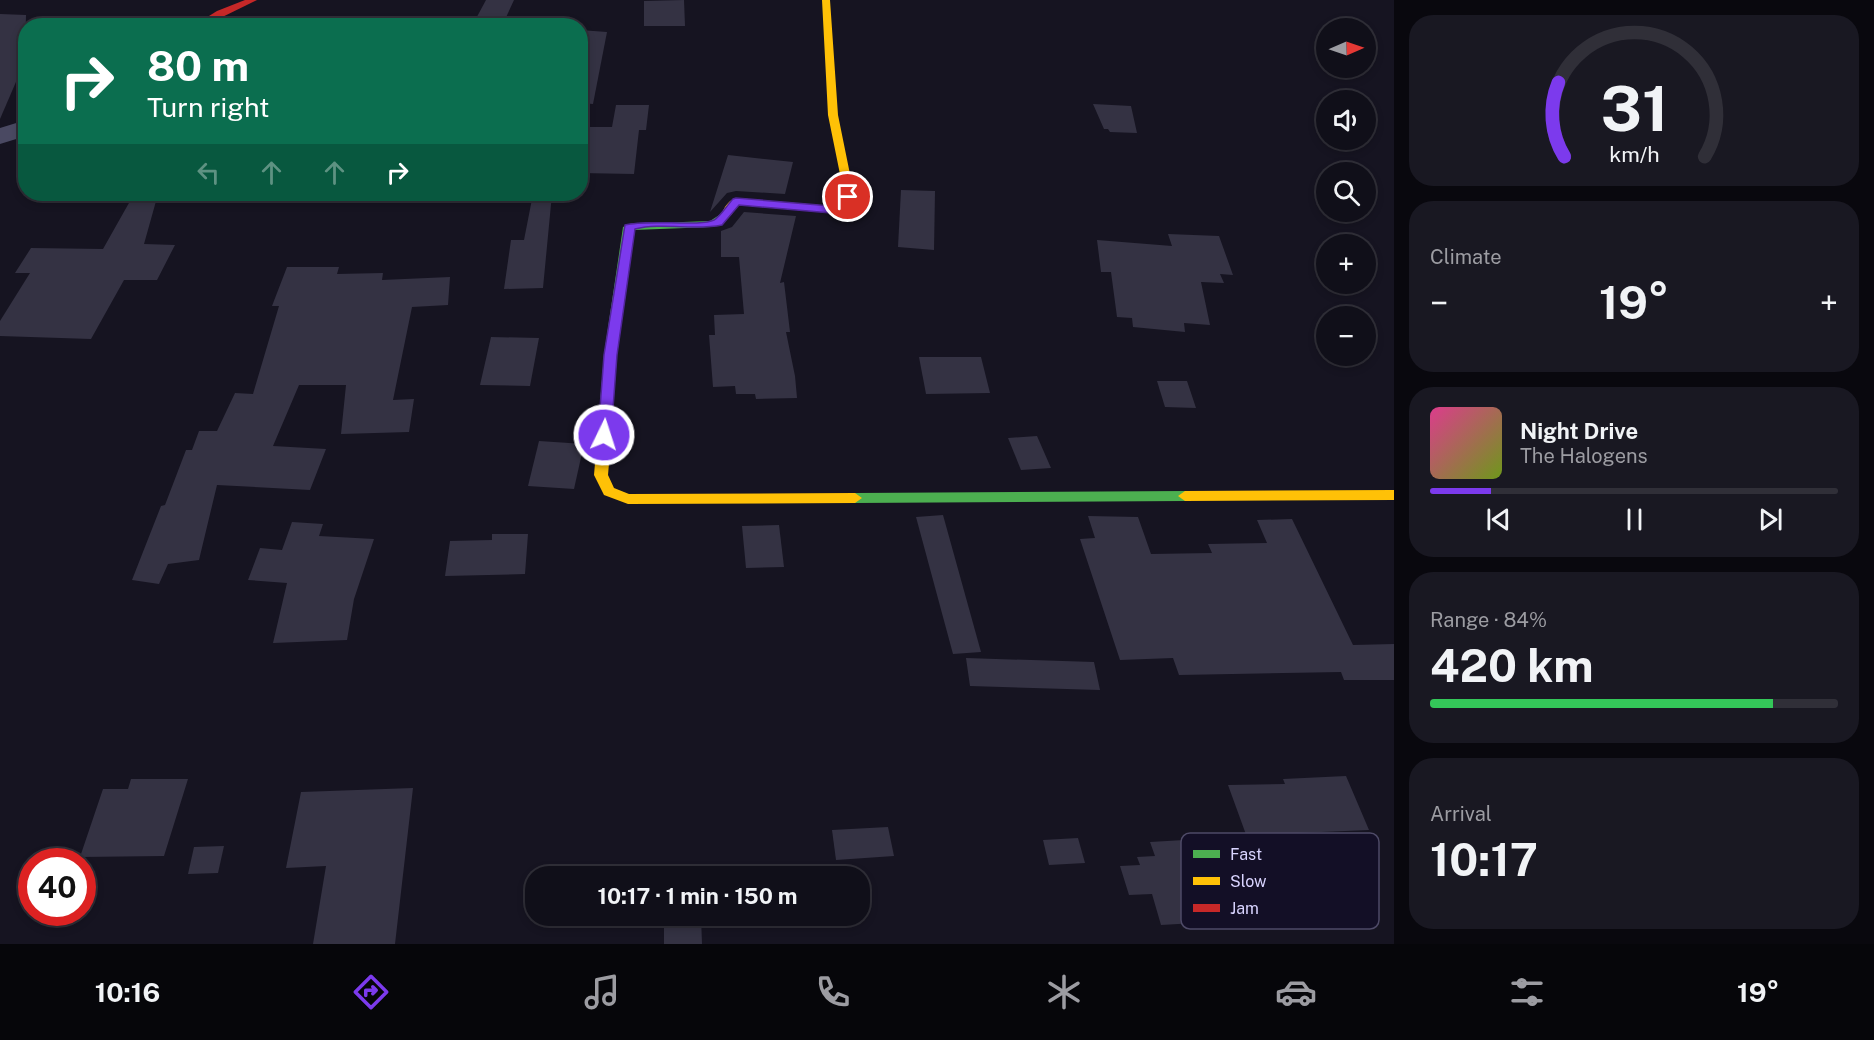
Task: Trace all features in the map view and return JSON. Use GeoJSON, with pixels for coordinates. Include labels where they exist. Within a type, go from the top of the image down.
{"type":"FeatureCollection","features":[{"type":"Feature","properties":{"kind":"street"},"geometry":{"type":"LineString","coordinates":[[211,18],[253,0]]}},
{"type":"Feature","properties":{"kind":"street"},"geometry":{"type":"LineString","coordinates":[[826,0],[830,30],[835,137],[847,186],[846,202],[841,207],[831,210],[736,201],[718,222],[701,225],[640,224],[629,227],[609,366],[601,475],[609,491],[628,499],[1394,495]]}},
{"type":"Feature","properties":{"kind":"street"},"geometry":{"type":"LineString","coordinates":[[0,137],[18,130]]}},
{"type":"Feature","properties":{"kind":"building"},"geometry":{"type":"Polygon","coordinates":[[[486,0],[514,0],[506,18],[476,18],[486,0]]]}},
{"type":"Feature","properties":{"kind":"building"},"geometry":{"type":"Polygon","coordinates":[[[684,0],[685,26],[644,26],[644,1],[684,0]]]}},
{"type":"Feature","properties":{"kind":"building"},"geometry":{"type":"Polygon","coordinates":[[[0,14],[26,15],[26,18],[18,18],[18,77],[0,119],[0,14]]]}},
{"type":"Feature","properties":{"kind":"building"},"geometry":{"type":"Polygon","coordinates":[[[588,31],[607,32],[593,104],[588,104],[588,31]]]}},
{"type":"Feature","properties":{"kind":"building"},"geometry":{"type":"Polygon","coordinates":[[[1093,104],[1131,106],[1137,133],[1110,132],[1104,129],[1093,104]]]}},
{"type":"Feature","properties":{"kind":"building"},"geometry":{"type":"Polygon","coordinates":[[[616,105],[649,105],[646,130],[639,130],[634,174],[588,173],[588,127],[612,127],[616,105]]]}},
{"type":"Feature","properties":{"kind":"building"},"geometry":{"type":"Polygon","coordinates":[[[728,155],[793,162],[785,194],[736,191],[727,193],[710,212],[728,155]]]}},
{"type":"Feature","properties":{"kind":"building"},"geometry":{"type":"Polygon","coordinates":[[[901,190],[935,191],[934,250],[898,247],[901,190]]]}},
{"type":"Feature","properties":{"kind":"building"},"geometry":{"type":"Polygon","coordinates":[[[130,201],[156,201],[144,244],[175,245],[157,280],[124,280],[91,339],[0,336],[0,321],[30,273],[15,273],[31,248],[103,249],[130,201]]]}},
{"type":"Feature","properties":{"kind":"building"},"geometry":{"type":"Polygon","coordinates":[[[532,201],[551,201],[543,288],[504,289],[511,240],[524,240],[532,201]]]}},
{"type":"Feature","properties":{"kind":"building"},"geometry":{"type":"Polygon","coordinates":[[[744,212],[796,216],[780,283],[784,282],[790,332],[786,332],[797,398],[756,399],[755,394],[736,394],[735,386],[713,387],[709,335],[715,335],[714,315],[744,314],[739,257],[721,257],[721,231],[732,227],[744,212]]]}},
{"type":"Feature","properties":{"kind":"building"},"geometry":{"type":"Polygon","coordinates":[[[1168,234],[1219,236],[1233,275],[1220,274],[1224,283],[1201,282],[1210,325],[1184,323],[1185,332],[1133,327],[1132,318],[1117,317],[1111,272],[1101,272],[1097,240],[1172,246],[1168,234]]]}},
{"type":"Feature","properties":{"kind":"building"},"geometry":{"type":"Polygon","coordinates":[[[287,267],[339,267],[337,274],[383,273],[382,280],[450,277],[448,305],[412,307],[393,400],[414,399],[409,432],[341,434],[346,385],[299,385],[273,446],[326,449],[310,490],[217,485],[199,560],[168,564],[159,584],[132,580],[186,450],[192,450],[199,431],[217,431],[235,393],[253,394],[279,306],[272,306],[287,267]]]}},
{"type":"Feature","properties":{"kind":"building"},"geometry":{"type":"Polygon","coordinates":[[[491,337],[539,338],[530,386],[480,385],[491,337]]]}},
{"type":"Feature","properties":{"kind":"building"},"geometry":{"type":"Polygon","coordinates":[[[919,357],[981,357],[990,393],[926,394],[919,357]]]}},
{"type":"Feature","properties":{"kind":"building"},"geometry":{"type":"Polygon","coordinates":[[[1157,381],[1187,381],[1196,408],[1165,407],[1157,381]]]}},
{"type":"Feature","properties":{"kind":"building"},"geometry":{"type":"Polygon","coordinates":[[[1037,436],[1051,468],[1021,470],[1008,438],[1037,436]]]}},
{"type":"Feature","properties":{"kind":"building"},"geometry":{"type":"Polygon","coordinates":[[[539,441],[584,444],[574,489],[528,486],[539,441]]]}},
{"type":"Feature","properties":{"kind":"building"},"geometry":{"type":"Polygon","coordinates":[[[943,515],[981,652],[953,654],[916,517],[943,515]]]}},
{"type":"Feature","properties":{"kind":"building"},"geometry":{"type":"Polygon","coordinates":[[[1088,516],[1138,517],[1151,554],[1212,553],[1208,544],[1267,543],[1257,520],[1292,519],[1353,645],[1394,644],[1394,680],[1344,680],[1341,672],[1179,675],[1173,658],[1120,660],[1080,539],[1095,538],[1088,516]]]}},
{"type":"Feature","properties":{"kind":"building"},"geometry":{"type":"Polygon","coordinates":[[[292,522],[323,524],[319,536],[374,539],[354,599],[347,640],[273,643],[287,583],[248,580],[260,548],[282,550],[292,522]]]}},
{"type":"Feature","properties":{"kind":"building"},"geometry":{"type":"Polygon","coordinates":[[[779,525],[784,567],[746,568],[742,526],[779,525]]]}},
{"type":"Feature","properties":{"kind":"building"},"geometry":{"type":"Polygon","coordinates":[[[492,534],[528,534],[525,574],[445,576],[450,541],[492,540],[492,534]]]}},
{"type":"Feature","properties":{"kind":"building"},"geometry":{"type":"Polygon","coordinates":[[[966,658],[1094,662],[1100,690],[970,686],[966,658]]]}},
{"type":"Feature","properties":{"kind":"building"},"geometry":{"type":"Polygon","coordinates":[[[1346,776],[1369,830],[1245,833],[1228,785],[1285,784],[1283,779],[1346,776]]]}},
{"type":"Feature","properties":{"kind":"building"},"geometry":{"type":"Polygon","coordinates":[[[131,779],[188,779],[164,856],[96,857],[96,848],[83,848],[103,789],[128,789],[131,779]]]}},
{"type":"Feature","properties":{"kind":"building"},"geometry":{"type":"Polygon","coordinates":[[[413,788],[395,944],[313,944],[326,866],[286,868],[301,792],[413,788]]]}},
{"type":"Feature","properties":{"kind":"building"},"geometry":{"type":"Polygon","coordinates":[[[888,827],[894,856],[836,860],[832,830],[888,827]]]}},
{"type":"Feature","properties":{"kind":"building"},"geometry":{"type":"Polygon","coordinates":[[[1078,838],[1085,863],[1049,865],[1043,840],[1078,838]]]}},
{"type":"Feature","properties":{"kind":"building"},"geometry":{"type":"Polygon","coordinates":[[[1181,840],[1181,924],[1161,925],[1152,894],[1129,895],[1120,866],[1140,865],[1137,857],[1155,856],[1150,842],[1181,840]]]}},
{"type":"Feature","properties":{"kind":"building"},"geometry":{"type":"Polygon","coordinates":[[[224,846],[218,873],[188,874],[194,847],[224,846]]]}},
{"type":"Feature","properties":{"kind":"building"},"geometry":{"type":"Polygon","coordinates":[[[664,926],[701,926],[702,944],[664,944],[664,926]]]}},
{"type":"Feature","properties":{"kind":"traffic: fast"},"geometry":{"type":"LineString","coordinates":[[604,440],[610,355],[629,227],[711,224],[718,222],[727,213]]}},
{"type":"Feature","properties":{"kind":"traffic: fast"},"geometry":{"type":"LineString","coordinates":[[855,498],[1185,496]]}},
{"type":"Feature","properties":{"kind":"traffic: slow"},"geometry":{"type":"LineString","coordinates":[[727,213],[736,201],[831,209],[841,207],[846,202],[847,184],[833,115],[826,0]]}},
{"type":"Feature","properties":{"kind":"traffic: slow"},"geometry":{"type":"LineString","coordinates":[[604,440],[601,475],[609,491],[628,499],[855,498]]}},
{"type":"Feature","properties":{"kind":"traffic: slow"},"geometry":{"type":"LineString","coordinates":[[1185,496],[1394,495]]}},
{"type":"Feature","properties":{"kind":"traffic: jam"},"geometry":{"type":"LineString","coordinates":[[211,18],[253,0]]}},
{"type":"Feature","properties":{"kind":"route"},"geometry":{"type":"LineString","coordinates":[[604,435],[610,355],[629,227],[640,224],[701,225],[718,222],[736,201],[831,210],[841,207],[848,197]]}}]}
